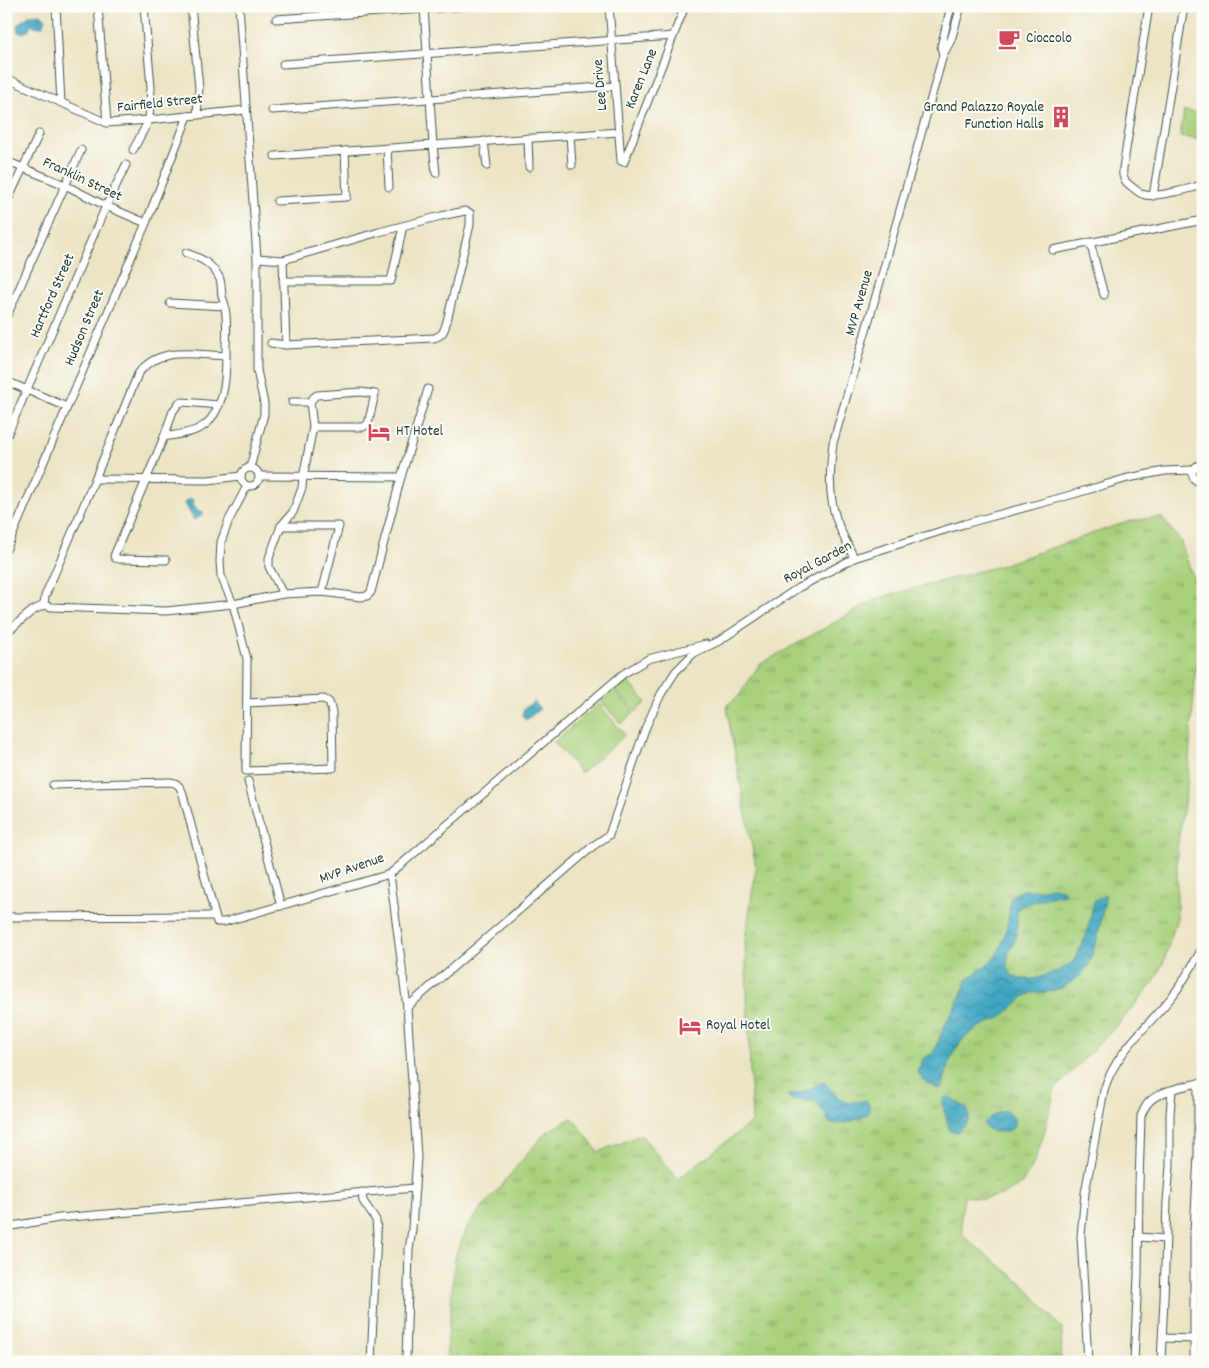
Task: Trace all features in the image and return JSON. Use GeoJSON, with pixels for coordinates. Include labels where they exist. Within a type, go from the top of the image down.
{"type":"FeatureCollection","features":[{"type":"Feature","properties":{"kind":"street"},"geometry":{"type":"LineString","coordinates":[[56,6],[61,103]]}},
{"type":"Feature","properties":{"kind":"street"},"geometry":{"type":"LineString","coordinates":[[98,6],[107,123]]}},
{"type":"Feature","properties":{"kind":"street"},"geometry":{"type":"LineString","coordinates":[[133,150],[149,120],[151,87],[144,6]]}},
{"type":"Feature","properties":{"kind":"street"},"geometry":{"type":"LineString","coordinates":[[191,6],[199,88],[197,115]]}},
{"type":"Feature","properties":{"kind":"street"},"geometry":{"type":"LineString","coordinates":[[238,6],[257,258],[257,370],[264,404],[264,414],[250,468]]}},
{"type":"Feature","properties":{"kind":"street"},"geometry":{"type":"LineString","coordinates":[[276,19],[468,6]]}},
{"type":"Feature","properties":{"kind":"street","name":"Lee Drive"},"geometry":{"type":"LineString","coordinates":[[609,6],[622,161]]}},
{"type":"Feature","properties":{"kind":"street","name":"Karen Lane"},"geometry":{"type":"LineString","coordinates":[[622,161],[685,6]]}},
{"type":"Feature","properties":{"kind":"street","name":"MVP Avenue"},"geometry":{"type":"LineString","coordinates":[[943,55],[941,47],[951,6]]}},
{"type":"Feature","properties":{"kind":"street","name":"MVP Avenue"},"geometry":{"type":"LineString","coordinates":[[854,558],[836,518],[831,491],[830,471],[833,443],[943,55],[951,40],[961,6]]}},
{"type":"Feature","properties":{"kind":"street"},"geometry":{"type":"LineString","coordinates":[[1149,6],[1122,173],[1124,180],[1142,194],[1153,196],[1203,184]]}},
{"type":"Feature","properties":{"kind":"street"},"geometry":{"type":"LineString","coordinates":[[1153,196],[1184,6]]}},
{"type":"Feature","properties":{"kind":"street"},"geometry":{"type":"LineString","coordinates":[[424,8],[436,173]]}},
{"type":"Feature","properties":{"kind":"street"},"geometry":{"type":"LineString","coordinates":[[283,64],[673,36]]}},
{"type":"Feature","properties":{"kind":"street","name":"Fairfield Street"},"geometry":{"type":"LineString","coordinates":[[6,78],[107,123],[246,110]]}},
{"type":"Feature","properties":{"kind":"street"},"geometry":{"type":"LineString","coordinates":[[272,110],[615,86]]}},
{"type":"Feature","properties":{"kind":"street","name":"Hudson Street"},"geometry":{"type":"LineString","coordinates":[[6,550],[146,223],[188,116]]}},
{"type":"Feature","properties":{"kind":"street"},"geometry":{"type":"LineString","coordinates":[[275,156],[619,132]]}},
{"type":"Feature","properties":{"kind":"street"},"geometry":{"type":"LineString","coordinates":[[6,204],[39,134]]}},
{"type":"Feature","properties":{"kind":"street"},"geometry":{"type":"LineString","coordinates":[[570,135],[572,165]]}},
{"type":"Feature","properties":{"kind":"street"},"geometry":{"type":"LineString","coordinates":[[528,138],[529,167]]}},
{"type":"Feature","properties":{"kind":"street"},"geometry":{"type":"LineString","coordinates":[[484,141],[487,166]]}},
{"type":"Feature","properties":{"kind":"street"},"geometry":{"type":"LineString","coordinates":[[387,148],[389,187]]}},
{"type":"Feature","properties":{"kind":"street"},"geometry":{"type":"LineString","coordinates":[[6,318],[81,150]]}},
{"type":"Feature","properties":{"kind":"street"},"geometry":{"type":"LineString","coordinates":[[277,201],[347,197],[345,151]]}},
{"type":"Feature","properties":{"kind":"street","name":"Franklin Street"},"geometry":{"type":"LineString","coordinates":[[6,161],[65,185],[106,206],[146,223]]}},
{"type":"Feature","properties":{"kind":"street","name":"Hartford Street"},"geometry":{"type":"LineString","coordinates":[[6,438],[106,206],[126,165]]}},
{"type":"Feature","properties":{"kind":"street"},"geometry":{"type":"LineString","coordinates":[[257,258],[283,260],[403,226],[466,212],[470,213],[470,225],[447,321],[442,334],[434,338],[286,345],[271,343]]}},
{"type":"Feature","properties":{"kind":"street"},"geometry":{"type":"LineString","coordinates":[[1053,250],[1203,220]]}},
{"type":"Feature","properties":{"kind":"street"},"geometry":{"type":"LineString","coordinates":[[283,281],[391,281],[403,226]]}},
{"type":"Feature","properties":{"kind":"street"},"geometry":{"type":"LineString","coordinates":[[1090,242],[1104,296]]}},
{"type":"Feature","properties":{"kind":"street"},"geometry":{"type":"LineString","coordinates":[[164,437],[187,432],[205,425],[219,405],[225,381],[227,328],[221,281],[213,269],[200,257],[186,253]]}},
{"type":"Feature","properties":{"kind":"street"},"geometry":{"type":"LineString","coordinates":[[283,260],[286,345]]}},
{"type":"Feature","properties":{"kind":"street"},"geometry":{"type":"LineString","coordinates":[[170,303],[225,306]]}},
{"type":"Feature","properties":{"kind":"street"},"geometry":{"type":"LineString","coordinates":[[44,605],[48,588],[138,374],[146,364],[158,357],[170,354],[226,356]]}},
{"type":"Feature","properties":{"kind":"street"},"geometry":{"type":"LineString","coordinates":[[6,381],[67,407]]}},
{"type":"Feature","properties":{"kind":"street"},"geometry":{"type":"LineString","coordinates":[[6,633],[32,611],[44,605],[51,607],[166,611],[233,604],[283,594],[322,592],[367,596],[371,592],[401,477],[428,389]]}},
{"type":"Feature","properties":{"kind":"street"},"geometry":{"type":"LineString","coordinates":[[283,594],[269,567],[270,553],[281,526],[293,512],[302,488],[313,427],[310,402],[317,395],[375,392],[368,424],[363,427],[313,427]]}},
{"type":"Feature","properties":{"kind":"street"},"geometry":{"type":"LineString","coordinates":[[292,402],[310,402]]}},
{"type":"Feature","properties":{"kind":"street"},"geometry":{"type":"LineString","coordinates":[[166,560],[119,559],[114,556],[173,411],[179,403],[219,405]]}},
{"type":"Feature","properties":{"kind":"street"},"geometry":{"type":"LineString","coordinates":[[1203,465],[1198,466],[1192,473],[1194,479],[1203,482]]}},
{"type":"Feature","properties":{"kind":"street"},"geometry":{"type":"LineString","coordinates":[[95,479],[208,480],[241,476],[245,470],[250,468],[257,471],[260,476]]}},
{"type":"Feature","properties":{"kind":"street","name":"Royal Garden"},"geometry":{"type":"LineString","coordinates":[[407,1007],[593,846],[609,835],[645,729],[661,694],[676,671],[694,653],[719,641],[798,588],[854,558],[964,524],[1128,478],[1165,471],[1193,470]]}},
{"type":"Feature","properties":{"kind":"street"},"geometry":{"type":"LineString","coordinates":[[241,476],[242,481],[248,486],[254,486],[260,476]]}},
{"type":"Feature","properties":{"kind":"street"},"geometry":{"type":"LineString","coordinates":[[260,476],[401,477]]}},
{"type":"Feature","properties":{"kind":"street"},"geometry":{"type":"LineString","coordinates":[[247,703],[324,699],[329,702],[332,712],[333,768],[246,771],[247,660],[233,604],[221,576],[220,560],[221,542],[229,520],[248,486]]}},
{"type":"Feature","properties":{"kind":"street"},"geometry":{"type":"LineString","coordinates":[[281,526],[339,526],[322,592]]}},
{"type":"Feature","properties":{"kind":"street","name":"MVP Avenue"},"geometry":{"type":"LineString","coordinates":[[215,916],[217,922],[220,923],[390,874],[623,674],[648,658],[719,641]]}},
{"type":"Feature","properties":{"kind":"street"},"geometry":{"type":"LineString","coordinates":[[248,781],[280,906]]}},
{"type":"Feature","properties":{"kind":"street"},"geometry":{"type":"LineString","coordinates":[[6,917],[215,916],[182,791],[176,783],[53,785]]}},
{"type":"Feature","properties":{"kind":"street"},"geometry":{"type":"LineString","coordinates":[[390,874],[407,1007],[417,1157],[409,1250],[406,1362]]}},
{"type":"Feature","properties":{"kind":"street"},"geometry":{"type":"LineString","coordinates":[[1088,1362],[1081,1236],[1085,1193],[1104,1090],[1108,1078],[1124,1052],[1176,992],[1203,947]]}},
{"type":"Feature","properties":{"kind":"street"},"geometry":{"type":"LineString","coordinates":[[1134,1362],[1141,1116],[1150,1100],[1172,1090],[1200,1083],[1194,1232],[1194,1362]]}},
{"type":"Feature","properties":{"kind":"street"},"geometry":{"type":"LineString","coordinates":[[1161,1362],[1166,1201],[1170,1166],[1172,1090]]}},
{"type":"Feature","properties":{"kind":"street"},"geometry":{"type":"LineString","coordinates":[[6,1226],[60,1218],[415,1188]]}},
{"type":"Feature","properties":{"kind":"street"},"geometry":{"type":"LineString","coordinates":[[362,1192],[363,1201],[376,1220],[377,1234],[371,1362]]}},
{"type":"Feature","properties":{"kind":"street"},"geometry":{"type":"LineString","coordinates":[[1194,1232],[1203,1233]]}},
{"type":"Feature","properties":{"kind":"street"},"geometry":{"type":"LineString","coordinates":[[1139,1237],[1165,1239]]}},
{"type":"Feature","properties":{"kind":"street"},"geometry":{"type":"LineString","coordinates":[[1163,1338],[1195,1339]]}},
{"type":"Feature","properties":{"kind":"green space"},"geometry":{"type":"Polygon","coordinates":[[[1184,111],[1201,113],[1197,139],[1180,137],[1184,111]]]}},
{"type":"Feature","properties":{"kind":"green space"},"geometry":{"type":"Polygon","coordinates":[[[1161,517],[1180,540],[1199,594],[1199,629],[1187,785],[1177,849],[1177,918],[1164,961],[1154,982],[1120,1022],[1055,1089],[1036,1159],[1021,1185],[1002,1195],[983,1199],[964,1196],[961,1218],[963,1236],[1024,1285],[1062,1329],[1061,1362],[446,1362],[455,1256],[469,1224],[545,1133],[572,1118],[598,1152],[641,1135],[678,1179],[752,1122],[745,941],[756,868],[727,705],[739,696],[759,665],[878,598],[999,566],[1129,521],[1161,517]]]}},
{"type":"Feature","properties":{"kind":"green space"},"geometry":{"type":"Polygon","coordinates":[[[626,679],[646,702],[636,712],[615,689],[626,679]]]}},
{"type":"Feature","properties":{"kind":"green space"},"geometry":{"type":"Polygon","coordinates":[[[614,690],[634,713],[621,724],[601,701],[614,690]]]}},
{"type":"Feature","properties":{"kind":"green space"},"geometry":{"type":"Polygon","coordinates":[[[599,704],[625,735],[581,773],[554,742],[599,704]]]}},
{"type":"Feature","properties":{"kind":"water"},"geometry":{"type":"Polygon","coordinates":[[[41,14],[46,19],[43,26],[32,25],[28,31],[18,32],[17,27],[20,22],[30,15],[41,14]]]}},
{"type":"Feature","properties":{"kind":"water"},"geometry":{"type":"Polygon","coordinates":[[[190,499],[194,500],[193,504],[198,511],[203,513],[203,515],[194,520],[184,502],[190,499]]]}},
{"type":"Feature","properties":{"kind":"water"},"geometry":{"type":"Polygon","coordinates":[[[534,701],[540,709],[526,720],[522,715],[524,709],[534,701]]]}},
{"type":"Feature","properties":{"kind":"water"},"geometry":{"type":"Polygon","coordinates":[[[1053,887],[1063,889],[1065,894],[1021,906],[1017,912],[1017,936],[1009,952],[1007,965],[1011,974],[1019,979],[1034,979],[1058,971],[1073,962],[1086,936],[1094,901],[1106,895],[1098,936],[1088,967],[1081,975],[1064,987],[1048,992],[1032,993],[1024,997],[1002,1017],[979,1027],[964,1038],[955,1050],[948,1065],[943,1087],[938,1089],[925,1082],[917,1072],[923,1059],[933,1053],[969,977],[984,968],[996,957],[1004,938],[1009,916],[1010,899],[1014,894],[1022,890],[1053,887]]]}},
{"type":"Feature","properties":{"kind":"water"},"geometry":{"type":"Polygon","coordinates":[[[824,1082],[839,1098],[847,1103],[866,1100],[869,1107],[868,1114],[844,1123],[829,1123],[816,1101],[791,1100],[787,1095],[802,1092],[824,1082]]]}},
{"type":"Feature","properties":{"kind":"water"},"geometry":{"type":"Polygon","coordinates":[[[949,1097],[966,1108],[970,1116],[964,1126],[957,1132],[950,1131],[942,1103],[944,1098],[949,1097]]]}},
{"type":"Feature","properties":{"kind":"water"},"geometry":{"type":"Polygon","coordinates":[[[1006,1111],[1014,1118],[1012,1129],[998,1132],[985,1127],[984,1123],[991,1116],[1006,1111]]]}},
{"type":"Feature","properties":{"kind":"place","name":"Cioccolo"},"geometry":{"type":"Point","coordinates":[1009,39]}},
{"type":"Feature","properties":{"kind":"place","name":"Grand Palazzo Royale Function Halls"},"geometry":{"type":"Point","coordinates":[1061,117]}},
{"type":"Feature","properties":{"kind":"place","name":"HT Hotel"},"geometry":{"type":"Point","coordinates":[379,432]}},
{"type":"Feature","properties":{"kind":"place","name":"Royal Hotel"},"geometry":{"type":"Point","coordinates":[690,1026]}}]}
